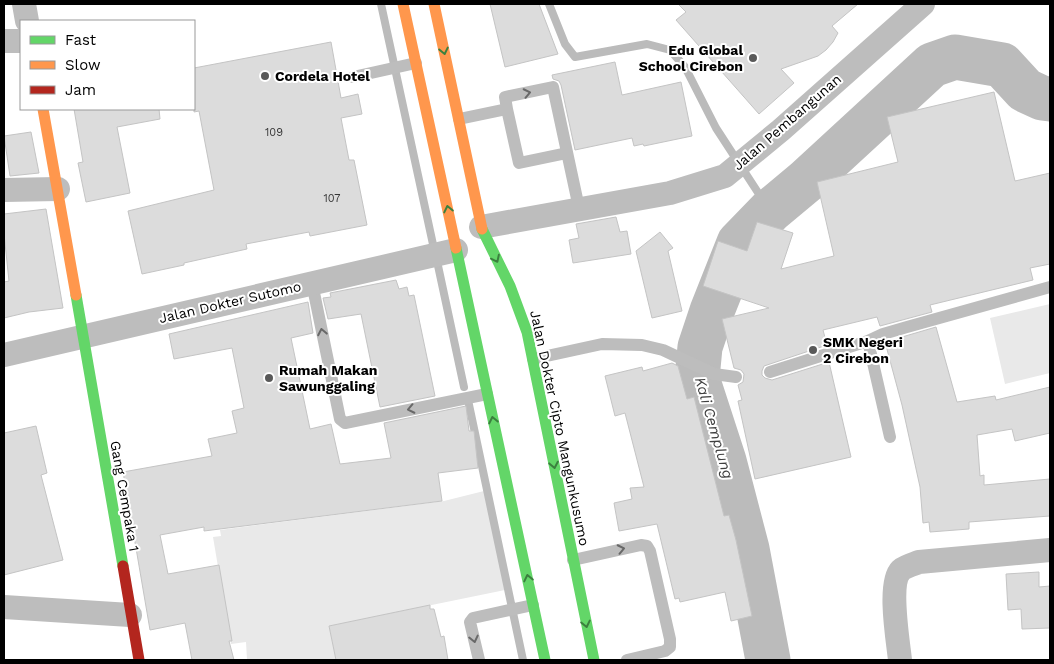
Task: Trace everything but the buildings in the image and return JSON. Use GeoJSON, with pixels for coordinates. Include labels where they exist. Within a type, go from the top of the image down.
{"type":"FeatureCollection","features":[{"type":"Feature","properties":{"kind":"main road"},"geometry":{"type":"LineString","coordinates":[[403,4],[545,660]]}},
{"type":"Feature","properties":{"kind":"main road","name":"Jalan Dokter Cipto Mangunkusumo"},"geometry":{"type":"LineString","coordinates":[[434,4],[481,227],[519,308],[527,332],[594,660]]}},
{"type":"Feature","properties":{"kind":"main road","name":"Gang Cempaka 1"},"geometry":{"type":"LineString","coordinates":[[43,110],[139,660]]}},
{"type":"Feature","properties":{"kind":"street"},"geometry":{"type":"LineString","coordinates":[[24,4],[27,20]]}},
{"type":"Feature","properties":{"kind":"street","name":"Jalan Pembangunan"},"geometry":{"type":"LineString","coordinates":[[481,227],[670,193],[725,176],[782,130],[924,4]]}},
{"type":"Feature","properties":{"kind":"street"},"geometry":{"type":"LineString","coordinates":[[4,42],[20,41]]}},
{"type":"Feature","properties":{"kind":"street"},"geometry":{"type":"LineString","coordinates":[[4,190],[58,189]]}},
{"type":"Feature","properties":{"kind":"street","name":"Jalan Dokter Sutomo"},"geometry":{"type":"LineString","coordinates":[[4,355],[456,250]]}},
{"type":"Feature","properties":{"kind":"street"},"geometry":{"type":"LineString","coordinates":[[900,660],[894,594],[895,581],[901,570],[919,562],[1050,550]]}},
{"type":"Feature","properties":{"kind":"street"},"geometry":{"type":"LineString","coordinates":[[4,607],[130,615]]}},
{"type":"Feature","properties":{"kind":"lane"},"geometry":{"type":"LineString","coordinates":[[353,77],[416,63]]}},
{"type":"Feature","properties":{"kind":"lane"},"geometry":{"type":"LineString","coordinates":[[567,153],[519,164],[505,98],[552,87],[567,153],[579,208]]}},
{"type":"Feature","properties":{"kind":"lane"},"geometry":{"type":"LineString","coordinates":[[459,119],[507,109]]}},
{"type":"Feature","properties":{"kind":"lane"},"geometry":{"type":"LineString","coordinates":[[312,283],[342,422],[345,423],[487,394]]}},
{"type":"Feature","properties":{"kind":"lane"},"geometry":{"type":"LineString","coordinates":[[770,372],[868,341],[883,334],[1050,288]]}},
{"type":"Feature","properties":{"kind":"lane"},"geometry":{"type":"LineString","coordinates":[[868,341],[890,437]]}},
{"type":"Feature","properties":{"kind":"lane"},"geometry":{"type":"LineString","coordinates":[[533,359],[602,344],[642,345],[663,350],[714,374],[736,377]]}},
{"type":"Feature","properties":{"kind":"lane"},"geometry":{"type":"LineString","coordinates":[[573,560],[641,545],[647,546],[670,639],[670,647],[665,651],[627,660]]}},
{"type":"Feature","properties":{"kind":"lane"},"geometry":{"type":"LineString","coordinates":[[479,660],[471,620],[533,605]]}},
{"type":"Feature","properties":{"kind":"shaded area"},"geometry":{"type":"Polygon","coordinates":[[[1050,304],[1050,373],[1005,384],[990,318],[1050,304]]]}},
{"type":"Feature","properties":{"kind":"shaded area"},"geometry":{"type":"Polygon","coordinates":[[[484,491],[505,590],[329,626],[336,660],[247,660],[246,642],[231,644],[213,537],[221,536],[220,530],[444,501],[484,491]]]}},
{"type":"Feature","properties":{"kind":"waterway"},"geometry":{"type":"LineString","coordinates":[[381,4],[434,249]]}},
{"type":"Feature","properties":{"kind":"waterway","name":"Kali Cemplung"},"geometry":{"type":"LineString","coordinates":[[549,4],[565,44],[575,57],[647,44],[670,50],[685,67],[716,128],[770,211]]}},
{"type":"Feature","properties":{"kind":"waterway","name":"Kali Cemplung"},"geometry":{"type":"LineString","coordinates":[[768,660],[747,549],[724,461],[697,378],[700,347],[739,243],[770,211],[806,181],[932,65],[955,57],[1002,65],[1025,90],[1042,98],[1050,99]]}},
{"type":"Feature","properties":{"kind":"waterway"},"geometry":{"type":"LineString","coordinates":[[437,261],[464,387]]}},
{"type":"Feature","properties":{"kind":"waterway"},"geometry":{"type":"LineString","coordinates":[[468,400],[523,660]]}},
{"type":"Feature","properties":{"kind":"traffic: fast"},"geometry":{"type":"LineString","coordinates":[[482,229],[510,286],[527,332],[594,660]]}},
{"type":"Feature","properties":{"kind":"traffic: fast"},"geometry":{"type":"LineString","coordinates":[[456,248],[545,660]]}},
{"type":"Feature","properties":{"kind":"traffic: fast"},"geometry":{"type":"LineString","coordinates":[[76,295],[123,566]]}},
{"type":"Feature","properties":{"kind":"traffic: slow"},"geometry":{"type":"LineString","coordinates":[[403,4],[456,248]]}},
{"type":"Feature","properties":{"kind":"traffic: slow"},"geometry":{"type":"LineString","coordinates":[[434,4],[482,229]]}},
{"type":"Feature","properties":{"kind":"traffic: slow"},"geometry":{"type":"LineString","coordinates":[[43,110],[76,295]]}},
{"type":"Feature","properties":{"kind":"traffic: jam"},"geometry":{"type":"LineString","coordinates":[[123,566],[139,660]]}},
{"type":"Feature","properties":{"kind":"place","name":"Edu Global School Cirebon"},"geometry":{"type":"Point","coordinates":[753,58]}},
{"type":"Feature","properties":{"kind":"place","name":"Cordela Hotel"},"geometry":{"type":"Point","coordinates":[265,76]}},
{"type":"Feature","properties":{"kind":"place","name":"SMK Negeri 2 Cirebon"},"geometry":{"type":"Point","coordinates":[813,350]}},
{"type":"Feature","properties":{"kind":"place","name":"Rumah Makan Sawunggaling"},"geometry":{"type":"Point","coordinates":[269,378]}}]}
